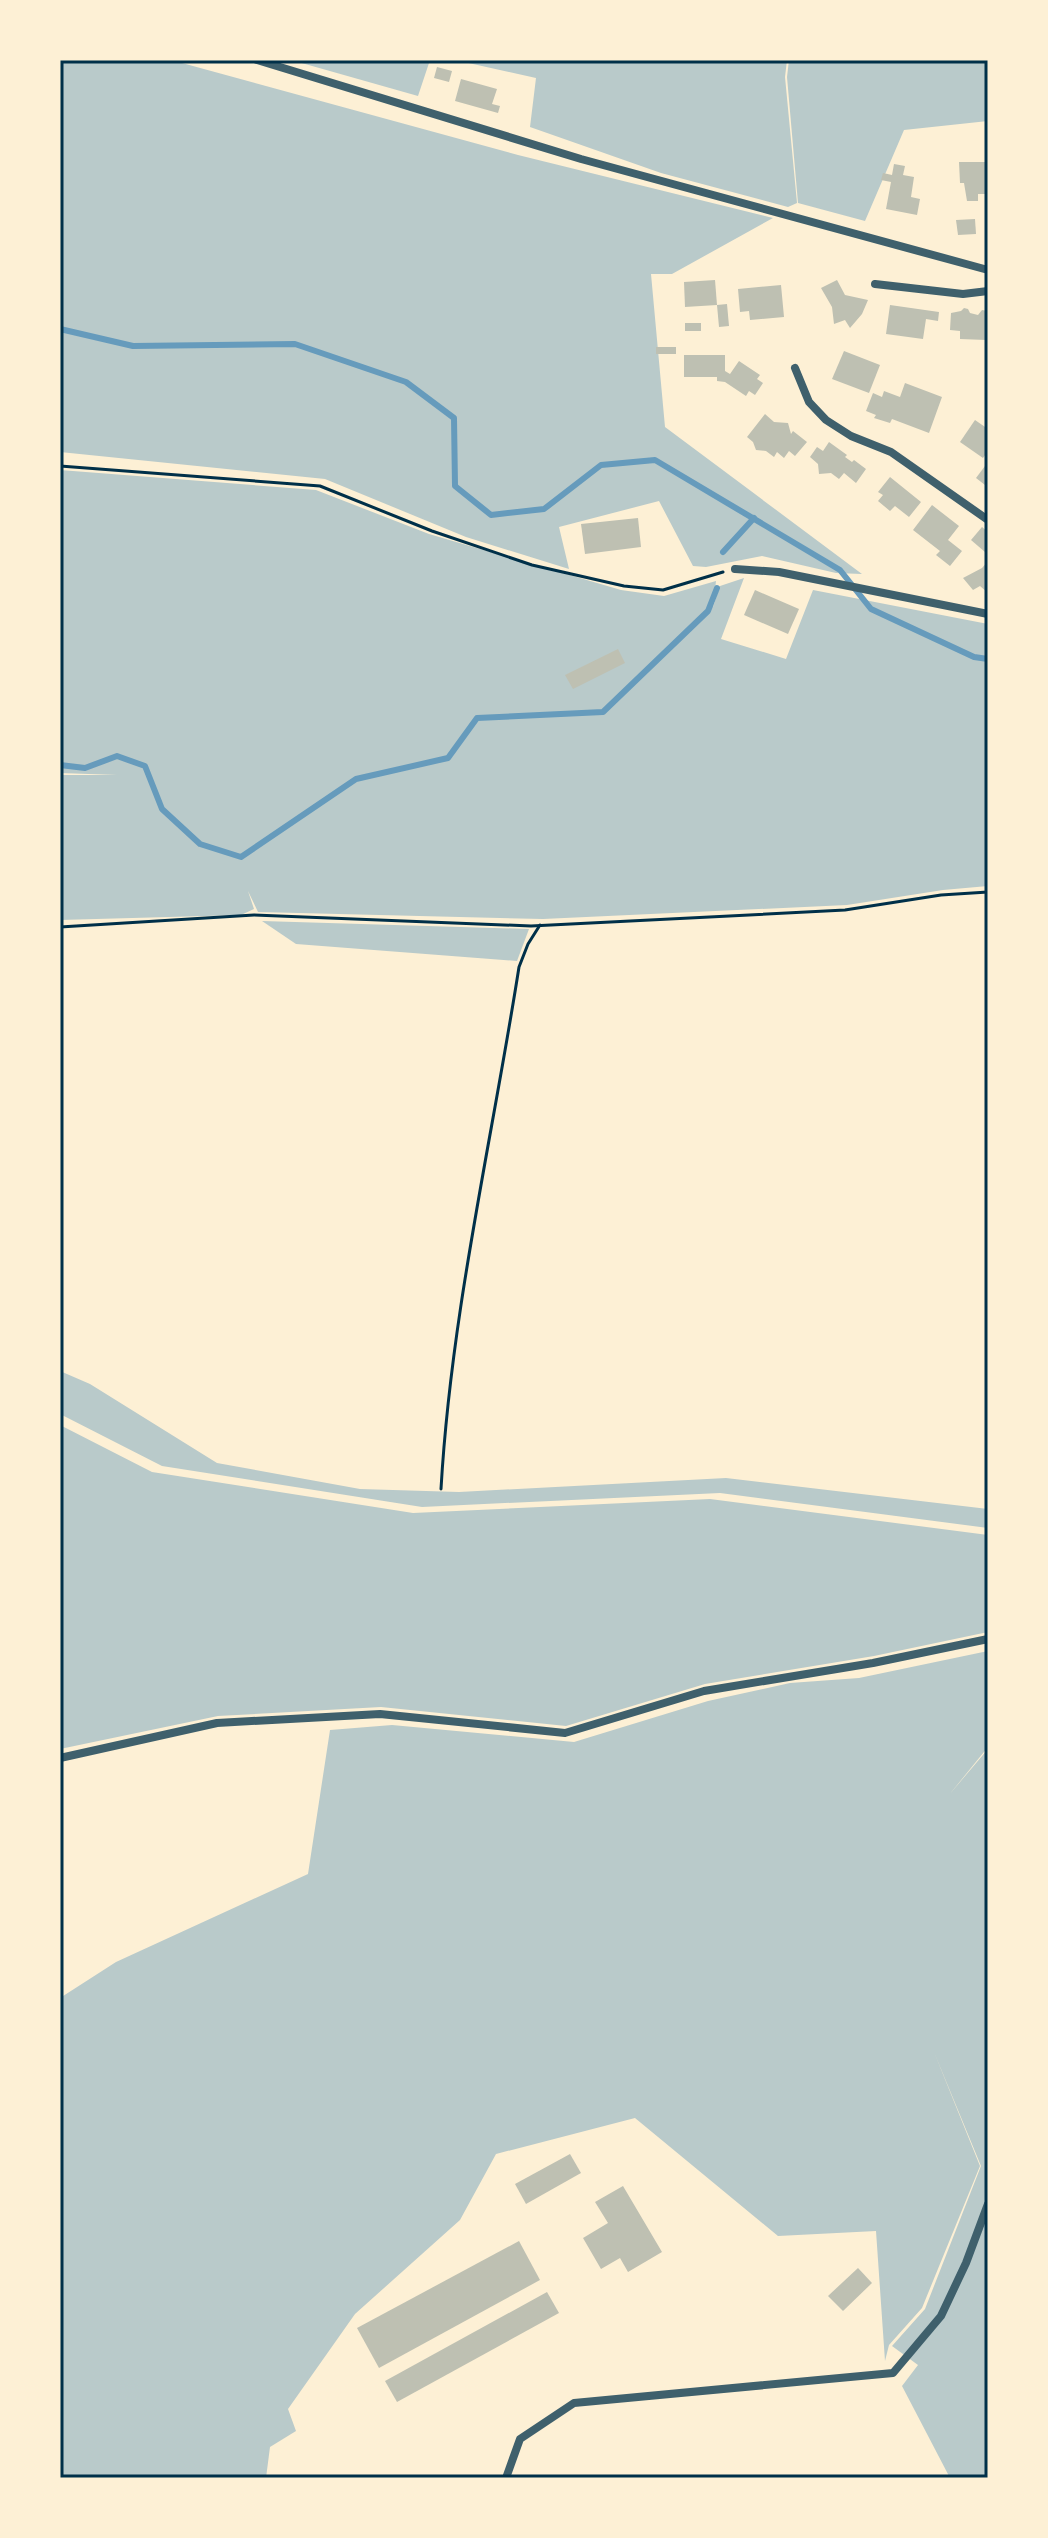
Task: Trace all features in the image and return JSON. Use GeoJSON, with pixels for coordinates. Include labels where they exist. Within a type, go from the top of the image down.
{"type":"FeatureCollection","features":[{"type":"Feature","properties":{"kind":"street"},"geometry":{"type":"LineString","coordinates":[[257,60],[581,159],[988,270]]}},
{"type":"Feature","properties":{"kind":"street"},"geometry":{"type":"LineString","coordinates":[[875,284],[963,294],[988,291]]}},
{"type":"Feature","properties":{"kind":"street"},"geometry":{"type":"LineString","coordinates":[[795,368],[809,402],[826,420],[851,436],[891,452],[988,520]]}},
{"type":"Feature","properties":{"kind":"street"},"geometry":{"type":"LineString","coordinates":[[735,569],[779,572],[988,614]]}},
{"type":"Feature","properties":{"kind":"street"},"geometry":{"type":"LineString","coordinates":[[60,1758],[217,1723],[380,1714],[565,1733],[704,1691],[873,1663],[988,1639]]}},
{"type":"Feature","properties":{"kind":"street"},"geometry":{"type":"LineString","coordinates":[[506,2478],[520,2439],[574,2403],[893,2373],[941,2316],[966,2263],[988,2204]]}},
{"type":"Feature","properties":{"kind":"path"},"geometry":{"type":"LineString","coordinates":[[60,466],[320,486],[432,531],[532,565],[624,586],[663,590],[735,569]]}},
{"type":"Feature","properties":{"kind":"path"},"geometry":{"type":"LineString","coordinates":[[60,927],[254,915],[540,925],[845,910],[941,895],[988,892]]}},
{"type":"Feature","properties":{"kind":"path"},"geometry":{"type":"LineString","coordinates":[[441,1489],[444,1437],[459,1329],[519,967],[540,925]]}},
{"type":"Feature","properties":{"kind":"shaded area"},"geometry":{"type":"Polygon","coordinates":[[[60,60],[171,60],[518,155],[773,218],[672,274],[651,274],[665,427],[862,574],[836,573],[762,556],[706,567],[693,566],[659,501],[559,527],[569,569],[466,537],[325,479],[60,452],[60,60]]]}},
{"type":"Feature","properties":{"kind":"shaded area"},"geometry":{"type":"Polygon","coordinates":[[[291,60],[430,60],[418,96],[291,60]]]}},
{"type":"Feature","properties":{"kind":"shaded area"},"geometry":{"type":"Polygon","coordinates":[[[455,60],[787,60],[785,77],[797,203],[788,207],[661,173],[530,127],[536,78],[455,60]]]}},
{"type":"Feature","properties":{"kind":"shaded area"},"geometry":{"type":"Polygon","coordinates":[[[789,60],[988,60],[988,121],[904,130],[865,221],[798,203],[787,77],[789,60]]]}},
{"type":"Feature","properties":{"kind":"shaded area"},"geometry":{"type":"Polygon","coordinates":[[[60,470],[316,490],[429,534],[621,590],[664,596],[716,581],[713,607],[720,586],[744,578],[721,639],[786,659],[813,590],[988,624],[988,886],[847,905],[543,919],[258,912],[248,891],[254,909],[241,915],[60,920],[60,775],[117,775],[60,773],[60,470]]]}},
{"type":"Feature","properties":{"kind":"shaded area"},"geometry":{"type":"Polygon","coordinates":[[[262,921],[529,929],[517,961],[296,944],[262,921]]]}},
{"type":"Feature","properties":{"kind":"shaded area"},"geometry":{"type":"Polygon","coordinates":[[[60,1371],[90,1384],[217,1463],[360,1489],[459,1492],[726,1478],[988,1509],[988,1528],[720,1493],[422,1507],[162,1466],[60,1414],[60,1371]]]}},
{"type":"Feature","properties":{"kind":"shaded area"},"geometry":{"type":"Polygon","coordinates":[[[60,1425],[152,1472],[413,1513],[710,1499],[988,1535],[988,1632],[874,1656],[705,1684],[566,1726],[381,1707],[218,1716],[60,1749],[60,1425]]]}},
{"type":"Feature","properties":{"kind":"shaded area"},"geometry":{"type":"Polygon","coordinates":[[[988,1651],[988,1747],[949,1795],[988,1749],[988,2478],[950,2478],[902,2386],[918,2365],[892,2346],[925,2309],[981,2166],[934,2052],[980,2166],[922,2308],[889,2345],[885,2361],[876,2231],[778,2236],[635,2118],[496,2154],[460,2220],[355,2314],[288,2409],[296,2431],[270,2447],[266,2478],[60,2478],[60,1998],[116,1962],[308,1874],[330,1730],[392,1725],[574,1742],[708,1701],[790,1683],[859,1678],[988,1651]]]}},
{"type":"Feature","properties":{"kind":"building"},"geometry":{"type":"Polygon","coordinates":[[[437,67],[452,71],[449,82],[434,78],[437,67]]]}},
{"type":"Feature","properties":{"kind":"building"},"geometry":{"type":"Polygon","coordinates":[[[461,79],[497,89],[492,104],[500,106],[498,113],[455,101],[461,79]]]}},
{"type":"Feature","properties":{"kind":"building"},"geometry":{"type":"Polygon","coordinates":[[[959,162],[988,162],[988,194],[978,194],[978,201],[967,201],[964,183],[960,183],[959,162]]]}},
{"type":"Feature","properties":{"kind":"building"},"geometry":{"type":"Polygon","coordinates":[[[894,164],[905,166],[903,175],[914,177],[911,197],[920,199],[917,215],[886,209],[891,182],[881,180],[883,173],[892,175],[894,164]]]}},
{"type":"Feature","properties":{"kind":"building"},"geometry":{"type":"Polygon","coordinates":[[[975,219],[976,234],[958,235],[956,220],[975,219]]]}},
{"type":"Feature","properties":{"kind":"building"},"geometry":{"type":"Polygon","coordinates":[[[715,280],[717,305],[685,307],[684,282],[715,280]]]}},
{"type":"Feature","properties":{"kind":"building"},"geometry":{"type":"Polygon","coordinates":[[[837,280],[845,295],[868,300],[862,314],[850,328],[845,320],[834,324],[832,307],[821,288],[837,280]]]}},
{"type":"Feature","properties":{"kind":"building"},"geometry":{"type":"Polygon","coordinates":[[[781,285],[784,317],[750,320],[749,311],[740,312],[738,289],[781,285]]]}},
{"type":"Feature","properties":{"kind":"building"},"geometry":{"type":"Polygon","coordinates":[[[727,304],[729,326],[719,327],[717,305],[727,304]]]}},
{"type":"Feature","properties":{"kind":"building"},"geometry":{"type":"Polygon","coordinates":[[[890,305],[939,312],[938,321],[926,319],[923,339],[886,334],[890,305]]]}},
{"type":"Feature","properties":{"kind":"building"},"geometry":{"type":"Polygon","coordinates":[[[964,308],[978,315],[982,310],[988,311],[986,340],[960,339],[960,331],[950,330],[951,313],[964,308]]]}},
{"type":"Feature","properties":{"kind":"building"},"geometry":{"type":"Polygon","coordinates":[[[685,323],[701,323],[701,331],[685,331],[685,323]]]}},
{"type":"Feature","properties":{"kind":"building"},"geometry":{"type":"Polygon","coordinates":[[[656,347],[676,347],[676,354],[656,354],[656,347]]]}},
{"type":"Feature","properties":{"kind":"building"},"geometry":{"type":"Polygon","coordinates":[[[844,351],[880,365],[869,393],[832,379],[844,351]]]}},
{"type":"Feature","properties":{"kind":"building"},"geometry":{"type":"Polygon","coordinates":[[[684,355],[725,355],[725,371],[730,374],[739,361],[760,375],[757,379],[763,383],[755,395],[749,391],[746,396],[725,382],[717,381],[717,377],[684,377],[684,355]]]}},
{"type":"Feature","properties":{"kind":"building"},"geometry":{"type":"Polygon","coordinates":[[[905,383],[942,397],[929,433],[892,419],[890,423],[874,418],[876,415],[866,411],[873,393],[882,397],[884,391],[900,397],[905,383]]]}},
{"type":"Feature","properties":{"kind":"building"},"geometry":{"type":"Polygon","coordinates":[[[765,414],[774,422],[788,423],[791,434],[793,431],[807,442],[795,456],[789,451],[784,458],[777,452],[774,457],[766,451],[756,450],[747,437],[765,414]]]}},
{"type":"Feature","properties":{"kind":"building"},"geometry":{"type":"Polygon","coordinates":[[[975,420],[988,429],[988,451],[983,458],[960,442],[975,420]]]}},
{"type":"Feature","properties":{"kind":"building"},"geometry":{"type":"Polygon","coordinates":[[[829,442],[847,455],[845,457],[866,469],[856,483],[844,473],[839,479],[831,473],[819,474],[818,464],[810,457],[817,447],[823,451],[829,442]]]}},
{"type":"Feature","properties":{"kind":"building"},"geometry":{"type":"Polygon","coordinates":[[[988,462],[988,481],[985,485],[976,478],[988,462]]]}},
{"type":"Feature","properties":{"kind":"building"},"geometry":{"type":"Polygon","coordinates":[[[890,477],[921,502],[909,517],[895,506],[890,511],[878,501],[883,495],[878,492],[890,477]]]}},
{"type":"Feature","properties":{"kind":"building"},"geometry":{"type":"Polygon","coordinates":[[[932,505],[959,526],[948,540],[962,551],[950,566],[936,555],[940,551],[913,530],[932,505]]]}},
{"type":"Feature","properties":{"kind":"building"},"geometry":{"type":"Polygon","coordinates":[[[638,518],[641,547],[585,554],[581,524],[638,518]]]}},
{"type":"Feature","properties":{"kind":"building"},"geometry":{"type":"Polygon","coordinates":[[[982,527],[988,532],[988,549],[985,552],[971,540],[982,527]]]}},
{"type":"Feature","properties":{"kind":"building"},"geometry":{"type":"Polygon","coordinates":[[[988,561],[988,593],[980,586],[973,590],[963,578],[982,568],[988,561]]]}},
{"type":"Feature","properties":{"kind":"building"},"geometry":{"type":"Polygon","coordinates":[[[755,590],[799,609],[788,634],[744,615],[755,590]]]}},
{"type":"Feature","properties":{"kind":"building"},"geometry":{"type":"Polygon","coordinates":[[[618,649],[625,663],[573,689],[565,675],[618,649]]]}},
{"type":"Feature","properties":{"kind":"building"},"geometry":{"type":"Polygon","coordinates":[[[570,2154],[581,2173],[526,2204],[515,2184],[570,2154]]]}},
{"type":"Feature","properties":{"kind":"building"},"geometry":{"type":"Polygon","coordinates":[[[623,2186],[662,2252],[628,2272],[620,2258],[601,2269],[583,2238],[608,2223],[595,2202],[623,2186]]]}},
{"type":"Feature","properties":{"kind":"building"},"geometry":{"type":"Polygon","coordinates":[[[519,2241],[540,2280],[379,2368],[357,2328],[519,2241]]]}},
{"type":"Feature","properties":{"kind":"building"},"geometry":{"type":"Polygon","coordinates":[[[858,2268],[872,2283],[843,2311],[828,2296],[858,2268]]]}},
{"type":"Feature","properties":{"kind":"building"},"geometry":{"type":"Polygon","coordinates":[[[547,2292],[559,2313],[397,2402],[385,2381],[547,2292]]]}},
{"type":"Feature","properties":{"kind":"waterway"},"geometry":{"type":"LineString","coordinates":[[60,329],[133,346],[295,344],[406,382],[454,418],[455,486],[491,515],[544,509],[601,465],[655,460],[840,570],[871,609],[974,657],[988,659]]}},
{"type":"Feature","properties":{"kind":"waterway"},"geometry":{"type":"LineString","coordinates":[[723,552],[754,518]]}},
{"type":"Feature","properties":{"kind":"waterway"},"geometry":{"type":"LineString","coordinates":[[60,765],[85,768],[117,756],[145,766],[162,809],[200,844],[241,857],[356,779],[448,758],[477,718],[603,712],[708,611],[717,588]]}}]}
